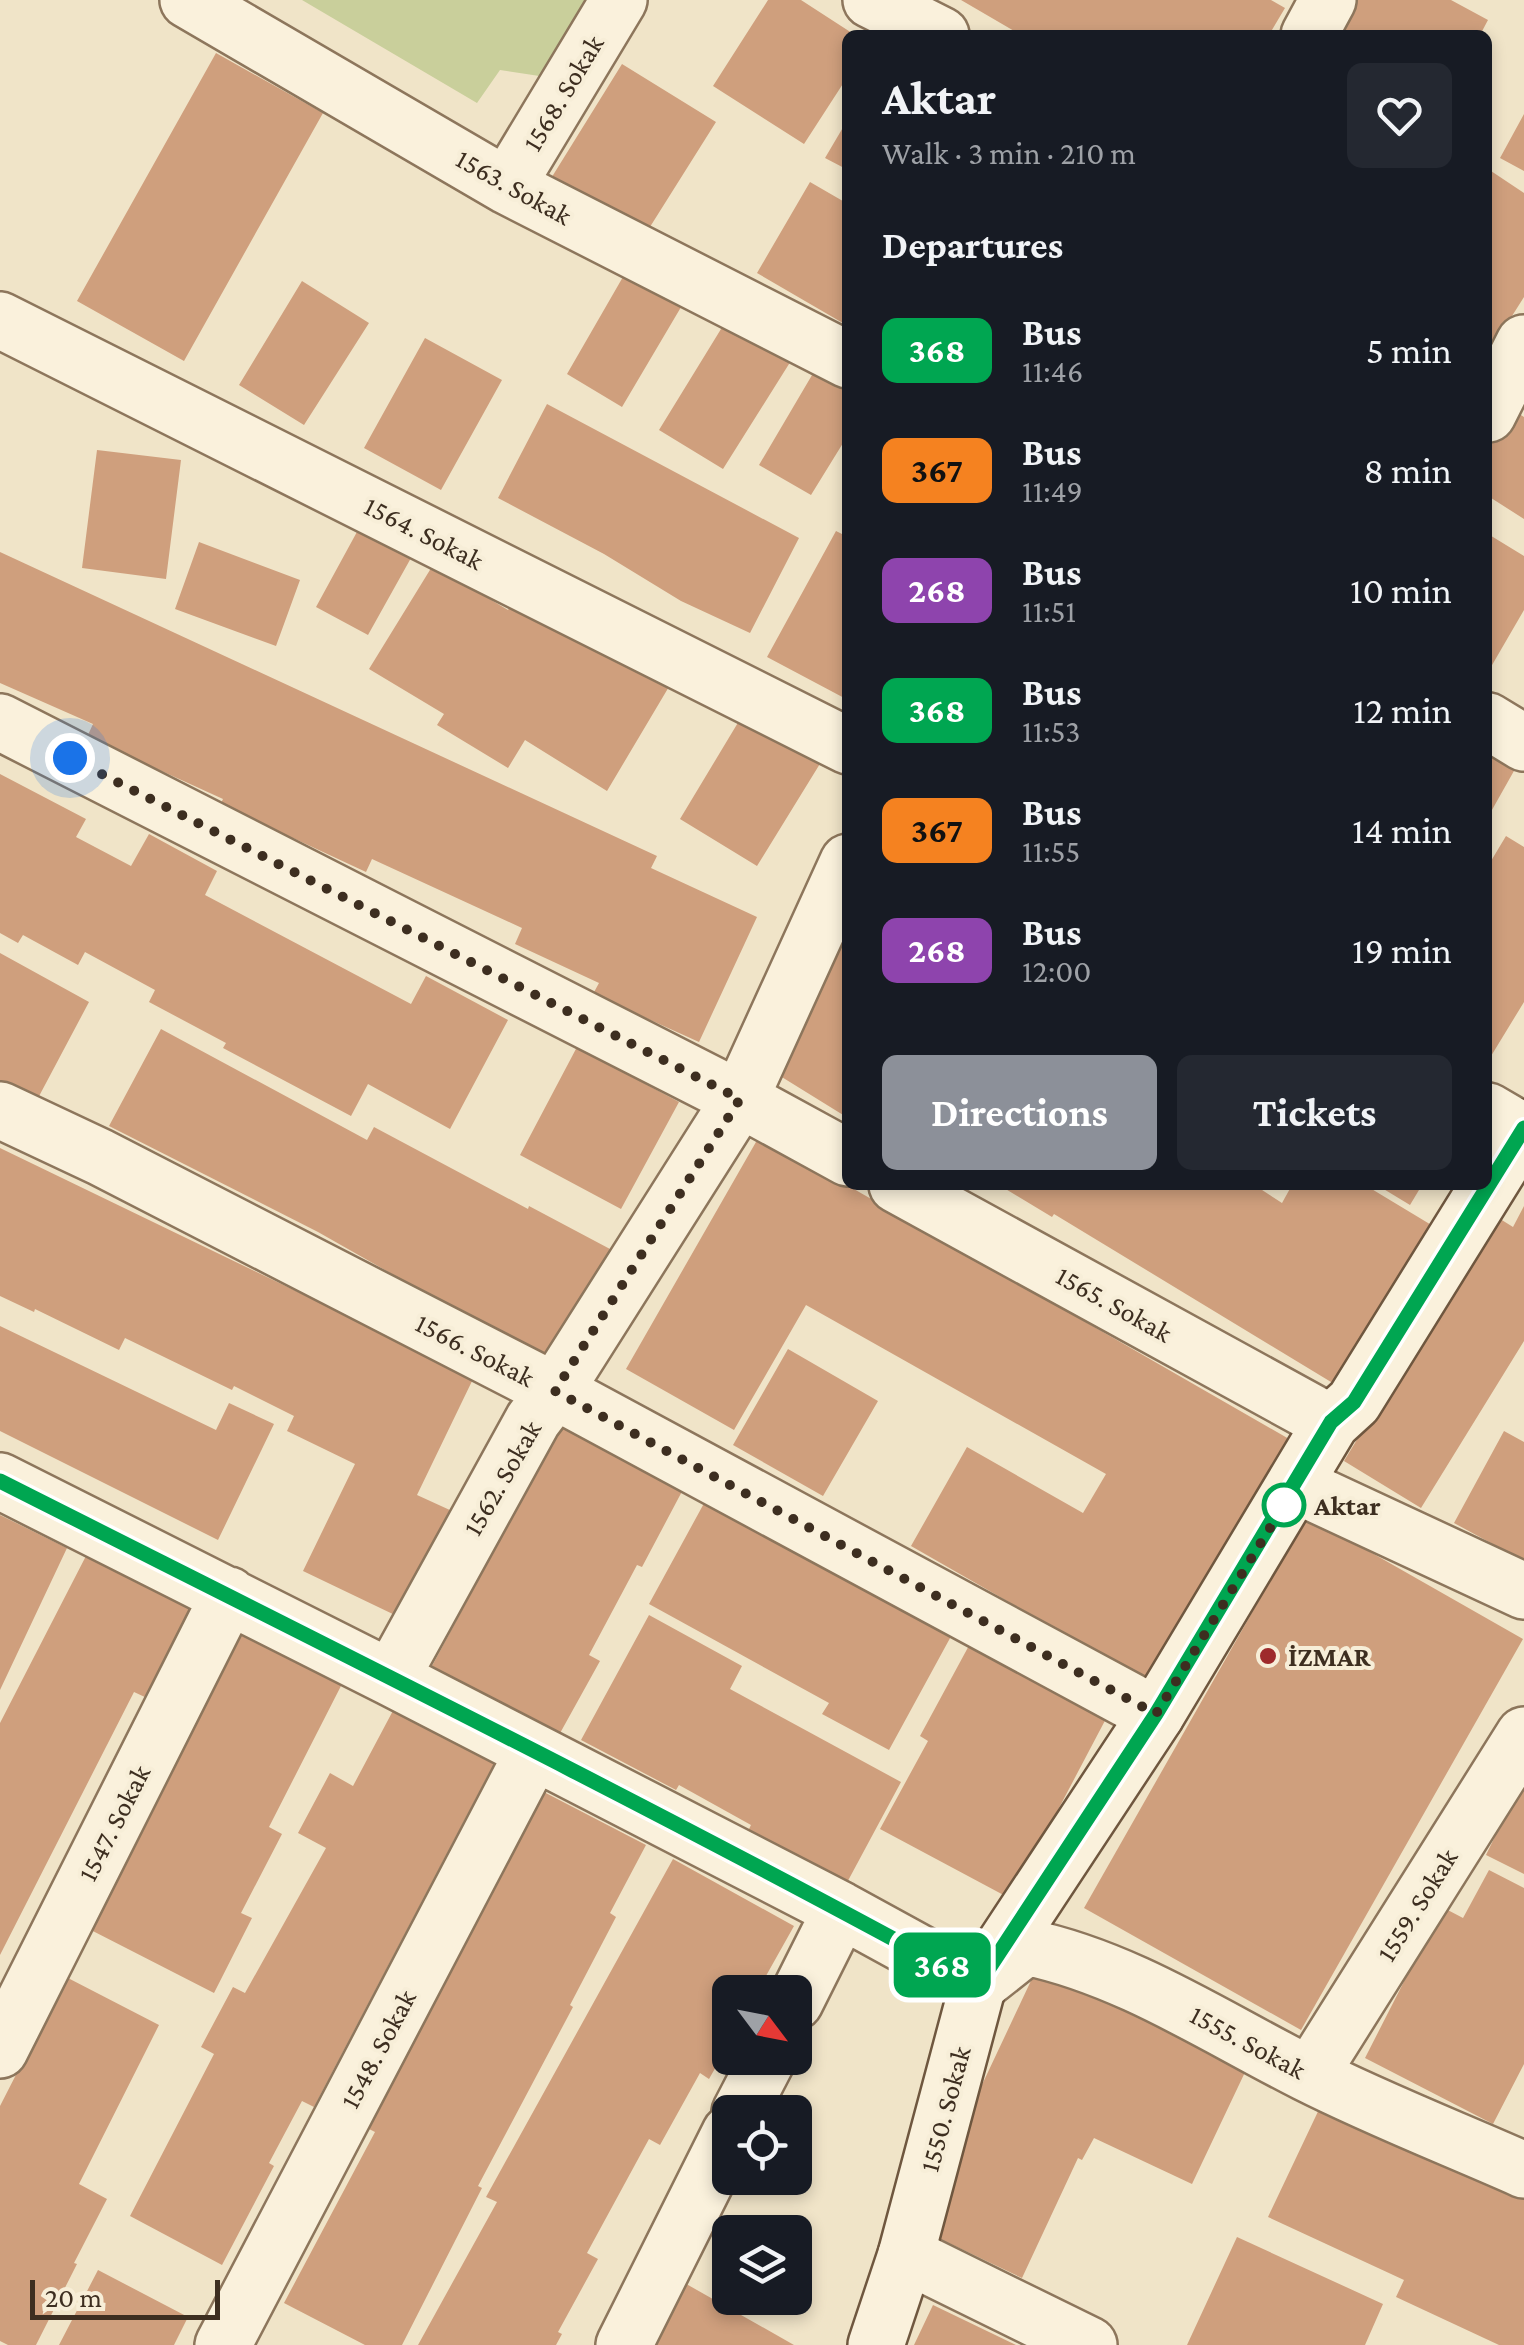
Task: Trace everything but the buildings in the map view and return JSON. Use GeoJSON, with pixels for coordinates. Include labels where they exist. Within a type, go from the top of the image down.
{"type":"FeatureCollection","features":[{"type":"Feature","properties":{"kind":"street","name":"1563. Sokak"},"geometry":{"type":"LineString","coordinates":[[188,0],[506,186],[842,357]]}},
{"type":"Feature","properties":{"kind":"street","name":"1568. Sokak"},"geometry":{"type":"LineString","coordinates":[[506,186],[619,0]]}},
{"type":"Feature","properties":{"kind":"street"},"geometry":{"type":"LineString","coordinates":[[870,0],[931,30]]}},
{"type":"Feature","properties":{"kind":"street"},"geometry":{"type":"LineString","coordinates":[[1312,30],[1328,0]]}},
{"type":"Feature","properties":{"kind":"street","name":"1564. Sokak"},"geometry":{"type":"LineString","coordinates":[[0,320],[842,743]]}},
{"type":"Feature","properties":{"kind":"street"},"geometry":{"type":"LineString","coordinates":[[1492,406],[1524,343]]}},
{"type":"Feature","properties":{"kind":"street"},"geometry":{"type":"LineString","coordinates":[[0,722],[842,1155]]}},
{"type":"Feature","properties":{"kind":"street"},"geometry":{"type":"LineString","coordinates":[[1492,723],[1524,742]]}},
{"type":"Feature","properties":{"kind":"street","name":"1562. Sokak"},"geometry":{"type":"LineString","coordinates":[[391,1678],[533,1420],[740,1099],[842,875]]}},
{"type":"Feature","properties":{"kind":"street","name":"1566. Sokak"},"geometry":{"type":"LineString","coordinates":[[0,1110],[100,1157],[555,1391],[1156,1714]]}},
{"type":"Feature","properties":{"kind":"street","name":"1550. Sokak"},"geometry":{"type":"LineString","coordinates":[[1492,1157],[1511,1123]]}},
{"type":"Feature","properties":{"kind":"street","name":"1565. Sokak"},"geometry":{"type":"LineString","coordinates":[[906,1190],[1331,1422]]}},
{"type":"Feature","properties":{"kind":"street","name":"1550. Sokak"},"geometry":{"type":"LineString","coordinates":[[876,2345],[906,2255],[978,1985],[1156,1714],[1331,1422],[1354,1402],[1473,1190]]}},
{"type":"Feature","properties":{"kind":"street"},"geometry":{"type":"LineString","coordinates":[[0,1481],[391,1678],[978,1985]]}},
{"type":"Feature","properties":{"kind":"street"},"geometry":{"type":"LineString","coordinates":[[1296,1486],[1524,1591]]}},
{"type":"Feature","properties":{"kind":"street","name":"1547. Sokak"},"geometry":{"type":"LineString","coordinates":[[0,2050],[228,1595]]}},
{"type":"Feature","properties":{"kind":"street","name":"1559. Sokak"},"geometry":{"type":"LineString","coordinates":[[1310,2075],[1524,1735]]}},
{"type":"Feature","properties":{"kind":"street","name":"1548. Sokak"},"geometry":{"type":"LineString","coordinates":[[223,2345],[533,1753]]}},
{"type":"Feature","properties":{"kind":"street"},"geometry":{"type":"LineString","coordinates":[[808,1975],[841,1910]]}},
{"type":"Feature","properties":{"kind":"street","name":"1555. Sokak"},"geometry":{"type":"LineString","coordinates":[[978,1985],[1026,1947],[1055,1953],[1129,1980],[1310,2075],[1524,2170]]}},
{"type":"Feature","properties":{"kind":"street"},"geometry":{"type":"LineString","coordinates":[[624,2345],[712,2169]]}},
{"type":"Feature","properties":{"kind":"street"},"geometry":{"type":"LineString","coordinates":[[906,2255],[1089,2345]]}},
{"type":"Feature","properties":{"kind":"green space"},"geometry":{"type":"Polygon","coordinates":[[[302,0],[597,0],[546,77],[500,70],[477,103],[302,0]]]}},
{"type":"Feature","properties":{"kind":"bus line","name":"368"},"geometry":{"type":"LineString","coordinates":[[1492,1180],[1524,1128]]}},
{"type":"Feature","properties":{"kind":"bus line","name":"368"},"geometry":{"type":"LineString","coordinates":[[0,1481],[391,1678],[978,1985],[1156,1714],[1331,1422],[1354,1402],[1486,1190]]}},
{"type":"Feature","properties":{"kind":"place","name":"Aktar"},"geometry":{"type":"Point","coordinates":[1284,1505]}},
{"type":"Feature","properties":{"kind":"place","name":"İZMAR"},"geometry":{"type":"Point","coordinates":[1268,1656]}},
{"type":"Feature","properties":{"kind":"route"},"geometry":{"type":"LineString","coordinates":[[70,758],[740,1099],[555,1391],[1156,1714],[1284,1505]]}}]}
